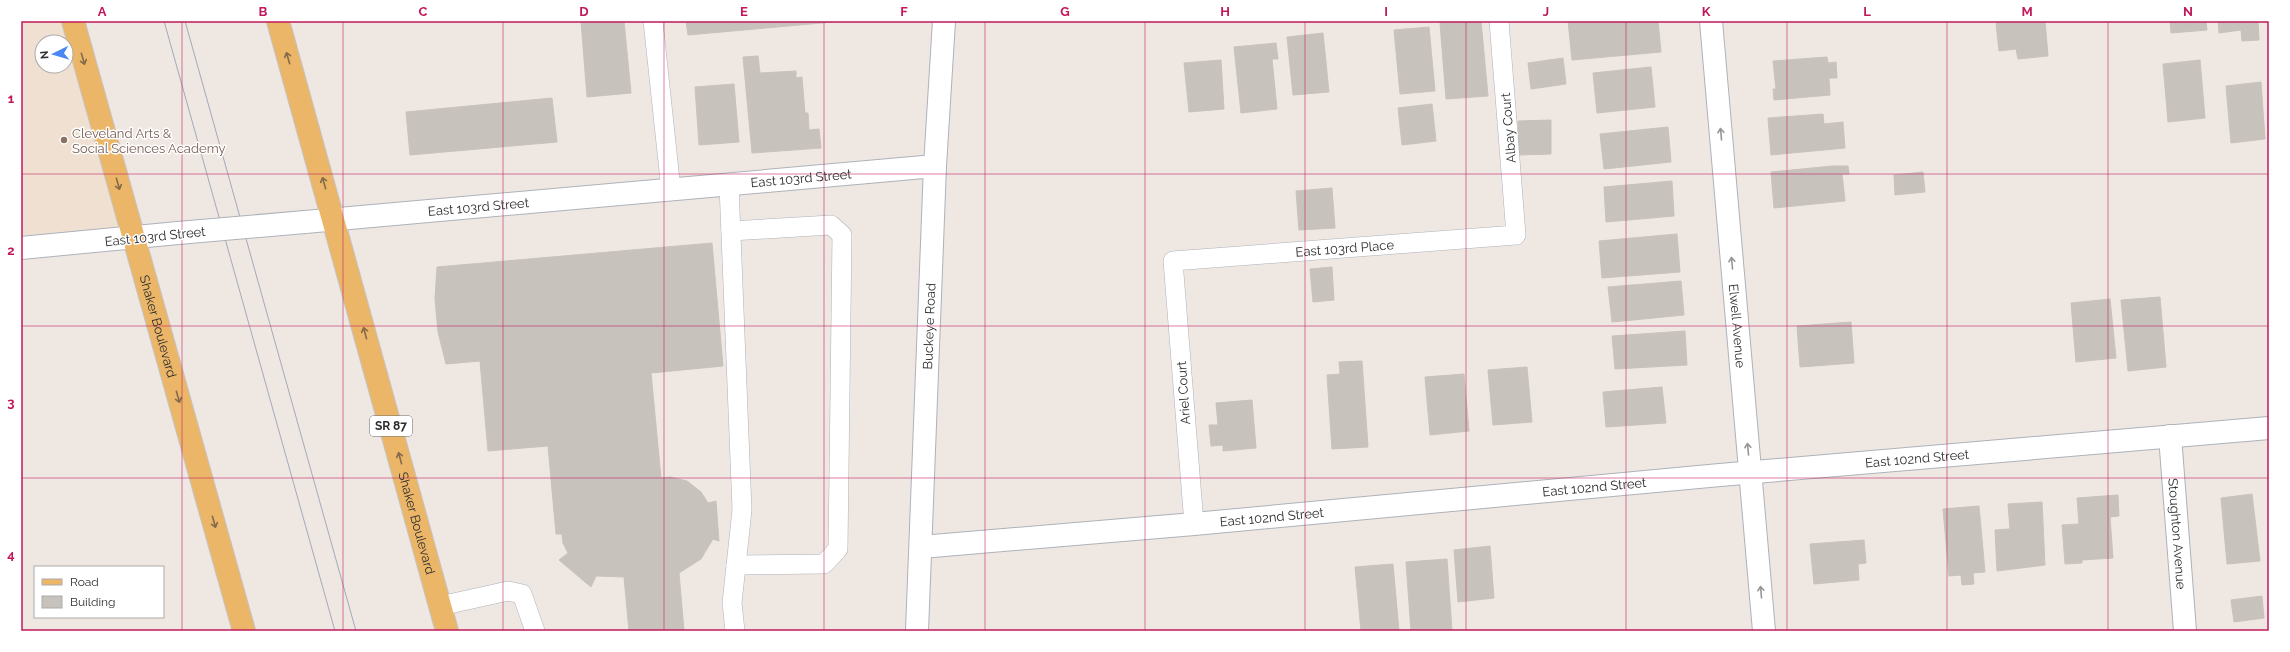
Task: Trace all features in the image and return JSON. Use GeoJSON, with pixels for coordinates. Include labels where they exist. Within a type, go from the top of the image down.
{"type":"FeatureCollection","features":[{"type":"Feature","properties":{"kind":"main road","name":"Shaker Boulevard"},"geometry":{"type":"LineString","coordinates":[[73,21],[244,631]]}},
{"type":"Feature","properties":{"kind":"main road","name":"Shaker Boulevard"},"geometry":{"type":"LineString","coordinates":[[278,21],[447,631]]}},
{"type":"Feature","properties":{"kind":"street","name":"Buckeye Road"},"geometry":{"type":"LineString","coordinates":[[917,631],[935,166],[944,21]]}},
{"type":"Feature","properties":{"kind":"street","name":"Elwell Avenue"},"geometry":{"type":"LineString","coordinates":[[1711,21],[1764,631]]}},
{"type":"Feature","properties":{"kind":"street","name":"East 103rd Street"},"geometry":{"type":"LineString","coordinates":[[21,248],[935,166]]}},
{"type":"Feature","properties":{"kind":"street","name":"East 102nd Street"},"geometry":{"type":"LineString","coordinates":[[921,547],[1194,524],[1750,472],[2269,428]]}},
{"type":"Feature","properties":{"kind":"street","name":"Stoughton Avenue"},"geometry":{"type":"LineString","coordinates":[[2170,436],[2185,631]]}},
{"type":"Feature","properties":{"kind":"lane"},"geometry":{"type":"LineString","coordinates":[[653,21],[671,190]]}},
{"type":"Feature","properties":{"kind":"lane","name":"Albay Court"},"geometry":{"type":"LineString","coordinates":[[1499,21],[1516,235]]}},
{"type":"Feature","properties":{"kind":"lane"},"geometry":{"type":"LineString","coordinates":[[729,185],[742,510],[732,603],[735,631]]}},
{"type":"Feature","properties":{"kind":"lane"},"geometry":{"type":"LineString","coordinates":[[731,231],[831,225],[842,235],[838,549],[824,564],[736,565]]}},
{"type":"Feature","properties":{"kind":"lane","name":"East 103rd Place"},"geometry":{"type":"LineString","coordinates":[[1173,262],[1516,235]]}},
{"type":"Feature","properties":{"kind":"lane","name":"Ariel Court"},"geometry":{"type":"LineString","coordinates":[[1173,262],[1194,524]]}},
{"type":"Feature","properties":{"kind":"lane"},"geometry":{"type":"LineString","coordinates":[[440,606],[508,591],[522,594],[535,631]]}},
{"type":"Feature","properties":{"kind":"shaded area","name":"Cleveland Arts & Social Sciences Academy"},"geometry":{"type":"Polygon","coordinates":[[[21,21],[73,21],[133,238],[21,248],[21,21]]]}},
{"type":"Feature","properties":{"kind":"building"},"geometry":{"type":"Polygon","coordinates":[[[581,21],[624,21],[631,93],[587,97],[581,21]]]}},
{"type":"Feature","properties":{"kind":"building"},"geometry":{"type":"Polygon","coordinates":[[[686,21],[844,21],[688,35],[686,21]]]}},
{"type":"Feature","properties":{"kind":"building"},"geometry":{"type":"Polygon","coordinates":[[[1481,21],[1488,96],[1446,99],[1440,23],[1481,21]]]}},
{"type":"Feature","properties":{"kind":"building"},"geometry":{"type":"Polygon","coordinates":[[[1568,21],[1658,21],[1661,52],[1572,60],[1568,21]]]}},
{"type":"Feature","properties":{"kind":"building"},"geometry":{"type":"Polygon","coordinates":[[[2013,21],[2045,21],[2048,56],[2018,59],[2016,49],[1999,51],[1996,23],[2013,21]]]}},
{"type":"Feature","properties":{"kind":"building"},"geometry":{"type":"Polygon","coordinates":[[[2170,21],[2206,21],[2207,30],[2171,33],[2170,21]]]}},
{"type":"Feature","properties":{"kind":"building"},"geometry":{"type":"Polygon","coordinates":[[[2218,21],[2258,21],[2259,40],[2242,41],[2241,30],[2219,33],[2218,21]]]}},
{"type":"Feature","properties":{"kind":"building"},"geometry":{"type":"Polygon","coordinates":[[[1429,27],[1435,91],[1400,94],[1394,30],[1429,27]]]}},
{"type":"Feature","properties":{"kind":"building"},"geometry":{"type":"Polygon","coordinates":[[[1323,33],[1329,92],[1293,95],[1287,37],[1323,33]]]}},
{"type":"Feature","properties":{"kind":"building"},"geometry":{"type":"Polygon","coordinates":[[[1276,43],[1278,59],[1272,59],[1277,109],[1241,113],[1234,47],[1276,43]]]}},
{"type":"Feature","properties":{"kind":"building"},"geometry":{"type":"Polygon","coordinates":[[[758,56],[760,73],[796,71],[796,78],[802,77],[805,113],[808,113],[809,130],[819,129],[821,148],[752,153],[743,57],[758,56]]]}},
{"type":"Feature","properties":{"kind":"building"},"geometry":{"type":"Polygon","coordinates":[[[1827,57],[1828,63],[1836,62],[1837,78],[1829,78],[1830,95],[1774,100],[1773,89],[1776,89],[1773,61],[1827,57]]]}},
{"type":"Feature","properties":{"kind":"building"},"geometry":{"type":"Polygon","coordinates":[[[1563,58],[1566,84],[1531,89],[1528,63],[1563,58]]]}},
{"type":"Feature","properties":{"kind":"building"},"geometry":{"type":"Polygon","coordinates":[[[1221,60],[1224,109],[1189,112],[1184,63],[1221,60]]]}},
{"type":"Feature","properties":{"kind":"building"},"geometry":{"type":"Polygon","coordinates":[[[2200,60],[2205,118],[2168,122],[2163,64],[2200,60]]]}},
{"type":"Feature","properties":{"kind":"building"},"geometry":{"type":"Polygon","coordinates":[[[1651,67],[1655,107],[1597,113],[1593,73],[1651,67]]]}},
{"type":"Feature","properties":{"kind":"building"},"geometry":{"type":"Polygon","coordinates":[[[2261,82],[2265,139],[2231,143],[2226,86],[2261,82]]]}},
{"type":"Feature","properties":{"kind":"building"},"geometry":{"type":"Polygon","coordinates":[[[734,84],[739,142],[699,145],[695,87],[734,84]]]}},
{"type":"Feature","properties":{"kind":"building"},"geometry":{"type":"Polygon","coordinates":[[[552,98],[557,142],[410,155],[406,112],[552,98]]]}},
{"type":"Feature","properties":{"kind":"building"},"geometry":{"type":"Polygon","coordinates":[[[1432,104],[1436,141],[1402,145],[1398,108],[1432,104]]]}},
{"type":"Feature","properties":{"kind":"building"},"geometry":{"type":"Polygon","coordinates":[[[1823,114],[1824,124],[1843,122],[1845,148],[1771,155],[1768,118],[1823,114]]]}},
{"type":"Feature","properties":{"kind":"building"},"geometry":{"type":"Polygon","coordinates":[[[1551,120],[1551,154],[1519,155],[1518,121],[1551,120]]]}},
{"type":"Feature","properties":{"kind":"building"},"geometry":{"type":"Polygon","coordinates":[[[1668,127],[1671,162],[1604,169],[1600,134],[1668,127]]]}},
{"type":"Feature","properties":{"kind":"building"},"geometry":{"type":"Polygon","coordinates":[[[1832,166],[1848,166],[1849,174],[1842,174],[1845,201],[1774,208],[1771,172],[1832,166]]]}},
{"type":"Feature","properties":{"kind":"building"},"geometry":{"type":"Polygon","coordinates":[[[1923,172],[1925,192],[1895,195],[1894,175],[1923,172]]]}},
{"type":"Feature","properties":{"kind":"building"},"geometry":{"type":"Polygon","coordinates":[[[1672,181],[1674,216],[1606,222],[1604,187],[1672,181]]]}},
{"type":"Feature","properties":{"kind":"building"},"geometry":{"type":"Polygon","coordinates":[[[1332,188],[1335,228],[1299,230],[1296,191],[1332,188]]]}},
{"type":"Feature","properties":{"kind":"building"},"geometry":{"type":"Polygon","coordinates":[[[1677,234],[1680,272],[1602,278],[1599,241],[1677,234]]]}},
{"type":"Feature","properties":{"kind":"building"},"geometry":{"type":"Polygon","coordinates":[[[712,243],[723,366],[651,373],[661,478],[670,477],[687,481],[701,492],[708,503],[716,501],[719,541],[713,539],[701,559],[679,573],[684,631],[629,631],[624,577],[596,576],[591,587],[559,560],[568,553],[563,543],[562,534],[556,534],[548,446],[488,451],[480,361],[446,364],[438,332],[435,299],[437,267],[712,243]]]}},
{"type":"Feature","properties":{"kind":"building"},"geometry":{"type":"Polygon","coordinates":[[[1332,267],[1334,300],[1313,302],[1310,269],[1332,267]]]}},
{"type":"Feature","properties":{"kind":"building"},"geometry":{"type":"Polygon","coordinates":[[[1681,281],[1684,315],[1612,322],[1608,287],[1681,281]]]}},
{"type":"Feature","properties":{"kind":"building"},"geometry":{"type":"Polygon","coordinates":[[[2160,297],[2166,367],[2128,371],[2121,300],[2160,297]]]}},
{"type":"Feature","properties":{"kind":"building"},"geometry":{"type":"Polygon","coordinates":[[[2110,299],[2116,358],[2076,362],[2071,303],[2110,299]]]}},
{"type":"Feature","properties":{"kind":"building"},"geometry":{"type":"Polygon","coordinates":[[[1851,322],[1854,363],[1800,367],[1797,326],[1851,322]]]}},
{"type":"Feature","properties":{"kind":"building"},"geometry":{"type":"Polygon","coordinates":[[[1685,331],[1687,365],[1615,369],[1612,336],[1685,331]]]}},
{"type":"Feature","properties":{"kind":"building"},"geometry":{"type":"Polygon","coordinates":[[[1362,361],[1368,447],[1332,449],[1327,375],[1340,374],[1339,362],[1362,361]]]}},
{"type":"Feature","properties":{"kind":"building"},"geometry":{"type":"Polygon","coordinates":[[[1527,367],[1532,422],[1493,425],[1488,370],[1527,367]]]}},
{"type":"Feature","properties":{"kind":"building"},"geometry":{"type":"Polygon","coordinates":[[[1464,374],[1469,431],[1430,435],[1425,377],[1464,374]]]}},
{"type":"Feature","properties":{"kind":"building"},"geometry":{"type":"Polygon","coordinates":[[[1662,387],[1666,423],[1606,427],[1603,392],[1662,387]]]}},
{"type":"Feature","properties":{"kind":"building"},"geometry":{"type":"Polygon","coordinates":[[[1252,400],[1256,448],[1223,451],[1223,445],[1211,446],[1209,425],[1218,425],[1216,403],[1252,400]]]}},
{"type":"Feature","properties":{"kind":"building"},"geometry":{"type":"Polygon","coordinates":[[[2252,494],[2260,561],[2227,564],[2221,498],[2252,494]]]}},
{"type":"Feature","properties":{"kind":"building"},"geometry":{"type":"Polygon","coordinates":[[[2118,495],[2119,516],[2110,517],[2113,558],[2082,560],[2082,563],[2065,564],[2062,525],[2079,524],[2077,498],[2118,495]]]}},
{"type":"Feature","properties":{"kind":"building"},"geometry":{"type":"Polygon","coordinates":[[[2042,502],[2045,565],[1997,571],[1995,530],[2010,529],[2008,504],[2042,502]]]}},
{"type":"Feature","properties":{"kind":"building"},"geometry":{"type":"Polygon","coordinates":[[[1979,506],[1985,572],[1973,573],[1974,584],[1962,585],[1961,575],[1949,576],[1943,509],[1979,506]]]}},
{"type":"Feature","properties":{"kind":"building"},"geometry":{"type":"Polygon","coordinates":[[[1864,540],[1866,563],[1858,564],[1859,580],[1814,584],[1810,544],[1864,540]]]}},
{"type":"Feature","properties":{"kind":"building"},"geometry":{"type":"Polygon","coordinates":[[[1490,546],[1494,598],[1458,602],[1454,550],[1490,546]]]}},
{"type":"Feature","properties":{"kind":"building"},"geometry":{"type":"Polygon","coordinates":[[[1447,559],[1452,631],[1411,631],[1406,562],[1447,559]]]}},
{"type":"Feature","properties":{"kind":"building"},"geometry":{"type":"Polygon","coordinates":[[[1393,564],[1399,631],[1361,631],[1355,567],[1393,564]]]}},
{"type":"Feature","properties":{"kind":"building"},"geometry":{"type":"Polygon","coordinates":[[[2262,596],[2264,618],[2234,622],[2231,600],[2262,596]]]}},
{"type":"Feature","properties":{"kind":"tram line"},"geometry":{"type":"LineString","coordinates":[[164,21],[335,631]]}},
{"type":"Feature","properties":{"kind":"tram line"},"geometry":{"type":"LineString","coordinates":[[185,21],[356,631]]}},
{"type":"Feature","properties":{"kind":"place","name":"Cleveland Arts & Social Sciences Academy"},"geometry":{"type":"Point","coordinates":[64,140]}}]}
